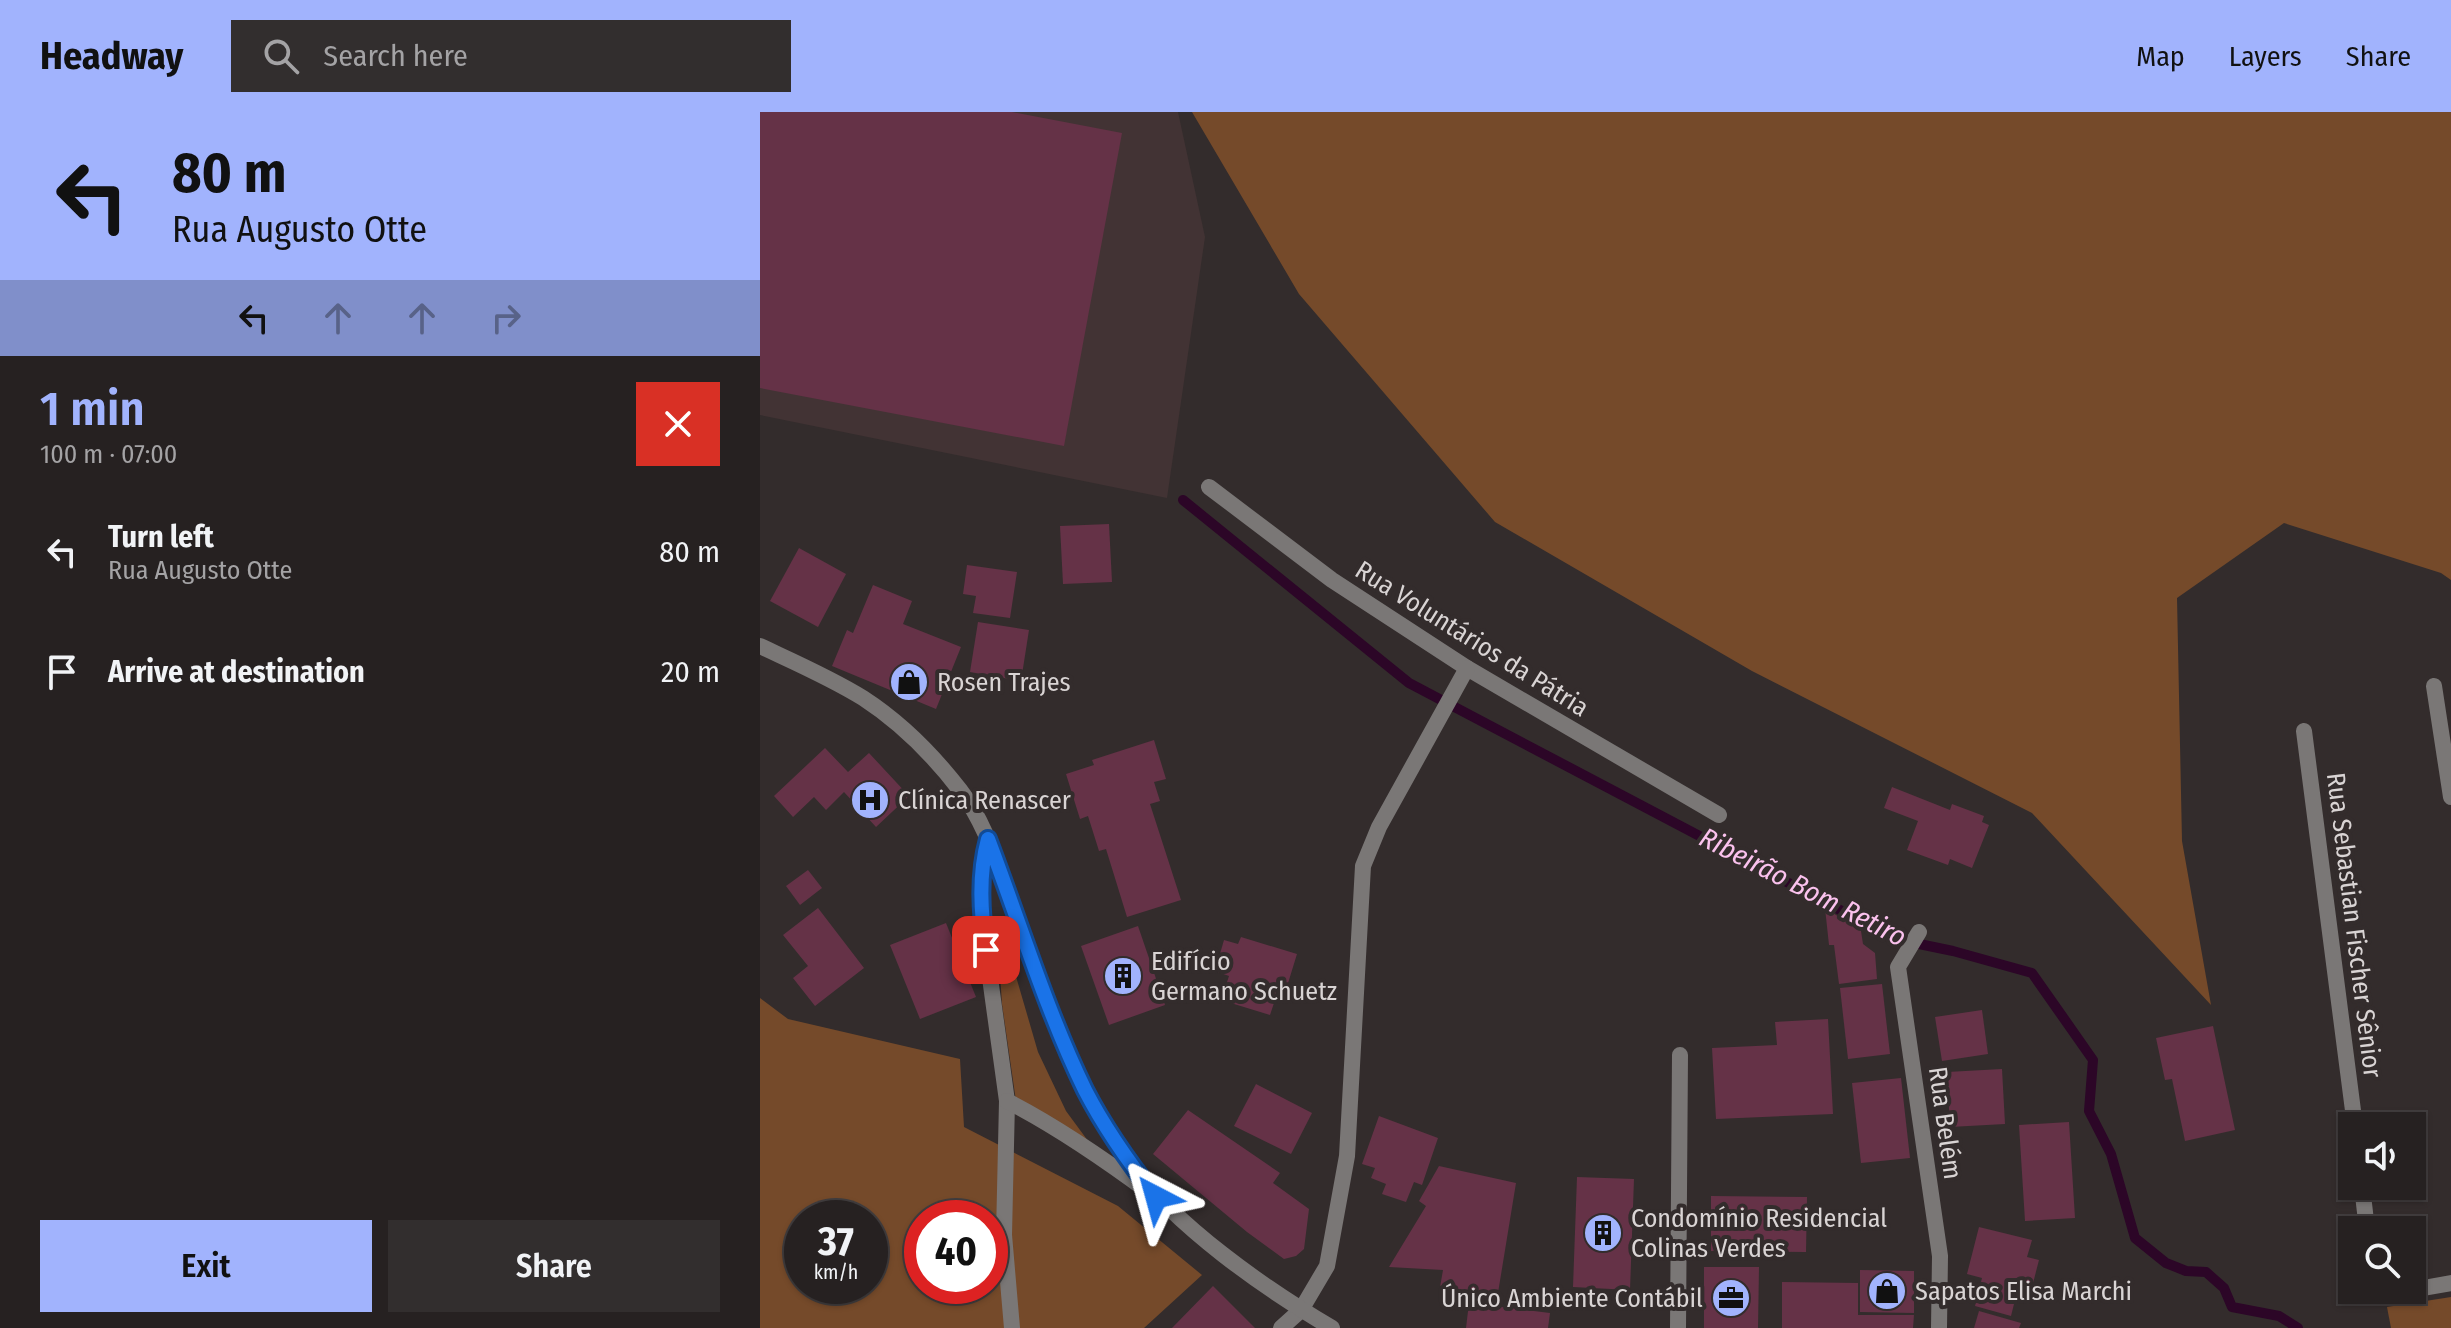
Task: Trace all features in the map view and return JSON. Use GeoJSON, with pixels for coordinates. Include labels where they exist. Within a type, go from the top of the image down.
{"type":"FeatureCollection","features":[{"type":"Feature","properties":{"kind":"street","name":"Rua Voluntários da Pátria"},"geometry":{"type":"LineString","coordinates":[[1209,487],[1332,580],[1467,668],[1719,815]]}},
{"type":"Feature","properties":{"kind":"street"},"geometry":{"type":"LineString","coordinates":[[760,646],[863,698],[931,756],[962,792],[988,839],[1062,1039],[1086,1092],[1128,1162],[1156,1197]]}},
{"type":"Feature","properties":{"kind":"street"},"geometry":{"type":"LineString","coordinates":[[1281,1328],[1301,1310],[1327,1266],[1347,1156],[1363,866],[1379,827],[1467,668]]}},
{"type":"Feature","properties":{"kind":"street"},"geometry":{"type":"LineString","coordinates":[[2434,686],[2451,797]]}},
{"type":"Feature","properties":{"kind":"street","name":"Rua Sebastian Fischer Sênior"},"geometry":{"type":"LineString","coordinates":[[2304,731],[2353,1112]]}},
{"type":"Feature","properties":{"kind":"street"},"geometry":{"type":"LineString","coordinates":[[988,839],[982,862],[982,920],[1007,1101],[1004,1235],[1012,1328]]}},
{"type":"Feature","properties":{"kind":"street","name":"Rua Belém"},"geometry":{"type":"LineString","coordinates":[[1919,932],[1898,967],[1940,1256],[1939,1328]]}},
{"type":"Feature","properties":{"kind":"street"},"geometry":{"type":"LineString","coordinates":[[1678,1328],[1680,1055]]}},
{"type":"Feature","properties":{"kind":"street"},"geometry":{"type":"LineString","coordinates":[[1007,1101],[1038,1116],[1099,1155],[1156,1197],[1201,1237],[1301,1310],[1332,1328]]}},
{"type":"Feature","properties":{"kind":"street"},"geometry":{"type":"LineString","coordinates":[[2426,1287],[2451,1283]]}},
{"type":"Feature","properties":{"kind":"shaded area"},"geometry":{"type":"Polygon","coordinates":[[[760,112],[1178,112],[1205,237],[1167,498],[760,415],[760,112]]]}},
{"type":"Feature","properties":{"kind":"shaded area"},"geometry":{"type":"Polygon","coordinates":[[[1192,112],[2451,112],[2451,580],[2441,573],[2284,523],[2177,598],[2182,841],[2211,1005],[2032,813],[1752,671],[1495,522],[1299,294],[1192,112]]]}},
{"type":"Feature","properties":{"kind":"shaded area"},"geometry":{"type":"Polygon","coordinates":[[[999,918],[1038,1052],[1066,1111],[1105,1164],[1016,1101],[1002,1004],[999,918]]]}},
{"type":"Feature","properties":{"kind":"shaded area"},"geometry":{"type":"Polygon","coordinates":[[[760,998],[788,1019],[960,1059],[964,1127],[1118,1206],[1202,1275],[1144,1328],[760,1328],[760,998]]]}},
{"type":"Feature","properties":{"kind":"shaded area"},"geometry":{"type":"Polygon","coordinates":[[[2451,1297],[2451,1328],[2391,1328],[2387,1307],[2426,1304],[2426,1301],[2451,1297]]]}},
{"type":"Feature","properties":{"kind":"building"},"geometry":{"type":"Polygon","coordinates":[[[760,112],[1012,112],[1122,133],[1064,446],[760,388],[760,112]]]}},
{"type":"Feature","properties":{"kind":"building"},"geometry":{"type":"Polygon","coordinates":[[[1109,524],[1112,582],[1063,584],[1060,526],[1109,524]]]}},
{"type":"Feature","properties":{"kind":"building"},"geometry":{"type":"Polygon","coordinates":[[[799,548],[846,574],[818,627],[770,601],[799,548]]]}},
{"type":"Feature","properties":{"kind":"building"},"geometry":{"type":"Polygon","coordinates":[[[967,565],[1017,572],[1010,618],[973,613],[976,596],[963,594],[967,565]]]}},
{"type":"Feature","properties":{"kind":"building"},"geometry":{"type":"Polygon","coordinates":[[[873,585],[912,601],[903,624],[961,647],[936,709],[832,666],[847,630],[853,633],[873,585]]]}},
{"type":"Feature","properties":{"kind":"building"},"geometry":{"type":"Polygon","coordinates":[[[978,622],[1029,630],[1021,681],[970,672],[978,622]]]}},
{"type":"Feature","properties":{"kind":"building"},"geometry":{"type":"Polygon","coordinates":[[[1154,740],[1166,779],[1154,782],[1160,801],[1150,804],[1181,900],[1127,917],[1106,849],[1099,851],[1088,816],[1080,819],[1066,774],[1094,765],[1092,760],[1154,740]]]}},
{"type":"Feature","properties":{"kind":"building"},"geometry":{"type":"Polygon","coordinates":[[[825,748],[848,772],[869,753],[909,796],[876,827],[844,792],[826,810],[814,797],[793,817],[774,796],[825,748]]]}},
{"type":"Feature","properties":{"kind":"building"},"geometry":{"type":"Polygon","coordinates":[[[1892,787],[1950,810],[1952,804],[1984,816],[1982,822],[1989,825],[1972,868],[1950,859],[1948,865],[1907,850],[1918,821],[1884,808],[1892,787]]]}},
{"type":"Feature","properties":{"kind":"building"},"geometry":{"type":"Polygon","coordinates":[[[808,870],[822,888],[800,905],[786,886],[808,870]]]}},
{"type":"Feature","properties":{"kind":"building"},"geometry":{"type":"Polygon","coordinates":[[[818,908],[864,968],[815,1006],[793,978],[808,966],[783,935],[818,908]]]}},
{"type":"Feature","properties":{"kind":"building"},"geometry":{"type":"Polygon","coordinates":[[[1825,908],[1861,931],[1863,944],[1875,953],[1877,979],[1839,984],[1834,945],[1829,945],[1825,908]]]}},
{"type":"Feature","properties":{"kind":"building"},"geometry":{"type":"Polygon","coordinates":[[[946,923],[976,997],[920,1019],[890,945],[946,923]]]}},
{"type":"Feature","properties":{"kind":"building","name":"Edifício Germano Schuetz"},"geometry":{"type":"Polygon","coordinates":[[[1138,926],[1165,1005],[1109,1025],[1081,946],[1138,926]]]}},
{"type":"Feature","properties":{"kind":"building"},"geometry":{"type":"Polygon","coordinates":[[[1241,937],[1297,954],[1285,993],[1278,991],[1270,1015],[1221,1000],[1229,976],[1215,971],[1224,940],[1238,944],[1241,937]]]}},
{"type":"Feature","properties":{"kind":"building"},"geometry":{"type":"Polygon","coordinates":[[[1882,984],[1890,1054],[1848,1059],[1840,988],[1882,984]]]}},
{"type":"Feature","properties":{"kind":"building"},"geometry":{"type":"Polygon","coordinates":[[[1982,1010],[1988,1054],[1942,1061],[1935,1017],[1982,1010]]]}},
{"type":"Feature","properties":{"kind":"building"},"geometry":{"type":"Polygon","coordinates":[[[1828,1019],[1833,1114],[1716,1119],[1712,1048],[1777,1045],[1775,1022],[1828,1019]]]}},
{"type":"Feature","properties":{"kind":"building"},"geometry":{"type":"Polygon","coordinates":[[[2213,1026],[2235,1130],[2185,1141],[2172,1079],[2165,1080],[2156,1038],[2213,1026]]]}},
{"type":"Feature","properties":{"kind":"building"},"geometry":{"type":"Polygon","coordinates":[[[2002,1069],[2005,1124],[1950,1127],[1947,1072],[2002,1069]]]}},
{"type":"Feature","properties":{"kind":"building"},"geometry":{"type":"Polygon","coordinates":[[[1901,1078],[1910,1158],[1861,1163],[1852,1083],[1901,1078]]]}},
{"type":"Feature","properties":{"kind":"building"},"geometry":{"type":"Polygon","coordinates":[[[1256,1084],[1312,1113],[1291,1154],[1234,1126],[1256,1084]]]}},
{"type":"Feature","properties":{"kind":"building"},"geometry":{"type":"Polygon","coordinates":[[[1188,1110],[1280,1173],[1273,1183],[1309,1209],[1304,1249],[1296,1256],[1284,1259],[1153,1154],[1188,1110]]]}},
{"type":"Feature","properties":{"kind":"building"},"geometry":{"type":"Polygon","coordinates":[[[1379,1116],[1438,1138],[1422,1185],[1414,1182],[1406,1202],[1382,1194],[1386,1184],[1371,1178],[1375,1168],[1362,1164],[1379,1116]]]}},
{"type":"Feature","properties":{"kind":"building"},"geometry":{"type":"Polygon","coordinates":[[[2069,1122],[2075,1218],[2025,1221],[2019,1125],[2069,1122]]]}},
{"type":"Feature","properties":{"kind":"building"},"geometry":{"type":"Polygon","coordinates":[[[1439,1166],[1516,1183],[1497,1299],[1439,1293],[1443,1270],[1389,1267],[1426,1206],[1419,1201],[1439,1166]]]}},
{"type":"Feature","properties":{"kind":"building","name":"Condomínio Residencial Colinas Verdes"},"geometry":{"type":"Polygon","coordinates":[[[1577,1177],[1634,1179],[1630,1290],[1573,1287],[1577,1177]]]}},
{"type":"Feature","properties":{"kind":"building"},"geometry":{"type":"Polygon","coordinates":[[[1711,1196],[1807,1197],[1806,1252],[1711,1251],[1711,1196]]]}},
{"type":"Feature","properties":{"kind":"building"},"geometry":{"type":"Polygon","coordinates":[[[1979,1227],[2032,1240],[2027,1257],[2039,1260],[2031,1291],[2018,1288],[2011,1316],[1975,1306],[1982,1278],[1967,1274],[1979,1227]]]}},
{"type":"Feature","properties":{"kind":"building","name":"Único Ambiente Contábil"},"geometry":{"type":"Polygon","coordinates":[[[1704,1267],[1759,1267],[1758,1328],[1704,1328],[1704,1267]]]}},
{"type":"Feature","properties":{"kind":"building","name":"Sapatos Elisa Marchi"},"geometry":{"type":"Polygon","coordinates":[[[1860,1270],[1914,1271],[1914,1313],[1860,1312],[1860,1270]]]}},
{"type":"Feature","properties":{"kind":"building"},"geometry":{"type":"Polygon","coordinates":[[[1782,1282],[1858,1283],[1858,1315],[1914,1315],[1913,1328],[1782,1328],[1782,1282]]]}},
{"type":"Feature","properties":{"kind":"building"},"geometry":{"type":"Polygon","coordinates":[[[1213,1286],[1255,1328],[1172,1328],[1213,1286]]]}},
{"type":"Feature","properties":{"kind":"building"},"geometry":{"type":"Polygon","coordinates":[[[1469,1303],[1550,1313],[1548,1328],[1466,1328],[1469,1303]]]}},
{"type":"Feature","properties":{"kind":"building"},"geometry":{"type":"Polygon","coordinates":[[[1979,1311],[2021,1323],[2019,1328],[1974,1328],[1979,1311]]]}},
{"type":"Feature","properties":{"kind":"waterway","name":"Ribeirão Bom Retiro"},"geometry":{"type":"LineString","coordinates":[[1183,500],[1409,683],[1895,939],[2032,973],[2093,1060],[2089,1111],[2111,1154],[2135,1238],[2166,1263],[2186,1271],[2206,1272],[2224,1288],[2232,1307],[2279,1316],[2298,1328]]}},
{"type":"Feature","properties":{"kind":"place","name":"Rosen Trajes"},"geometry":{"type":"Point","coordinates":[909,682]}},
{"type":"Feature","properties":{"kind":"place","name":"Clínica Renascer"},"geometry":{"type":"Point","coordinates":[870,800]}},
{"type":"Feature","properties":{"kind":"place","name":"Edifício Germano Schuetz"},"geometry":{"type":"Point","coordinates":[1123,976]}},
{"type":"Feature","properties":{"kind":"place","name":"Condomínio Residencial Colinas Verdes"},"geometry":{"type":"Point","coordinates":[1603,1233]}},
{"type":"Feature","properties":{"kind":"place","name":"Sapatos Elisa Marchi"},"geometry":{"type":"Point","coordinates":[1887,1291]}},
{"type":"Feature","properties":{"kind":"place","name":"Único Ambiente Contábil"},"geometry":{"type":"Point","coordinates":[1731,1298]}},
{"type":"Feature","properties":{"kind":"route"},"geometry":{"type":"LineString","coordinates":[[986,950],[982,920],[982,862],[988,839],[1062,1039],[1086,1092],[1128,1162],[1156,1197]]}}]}
